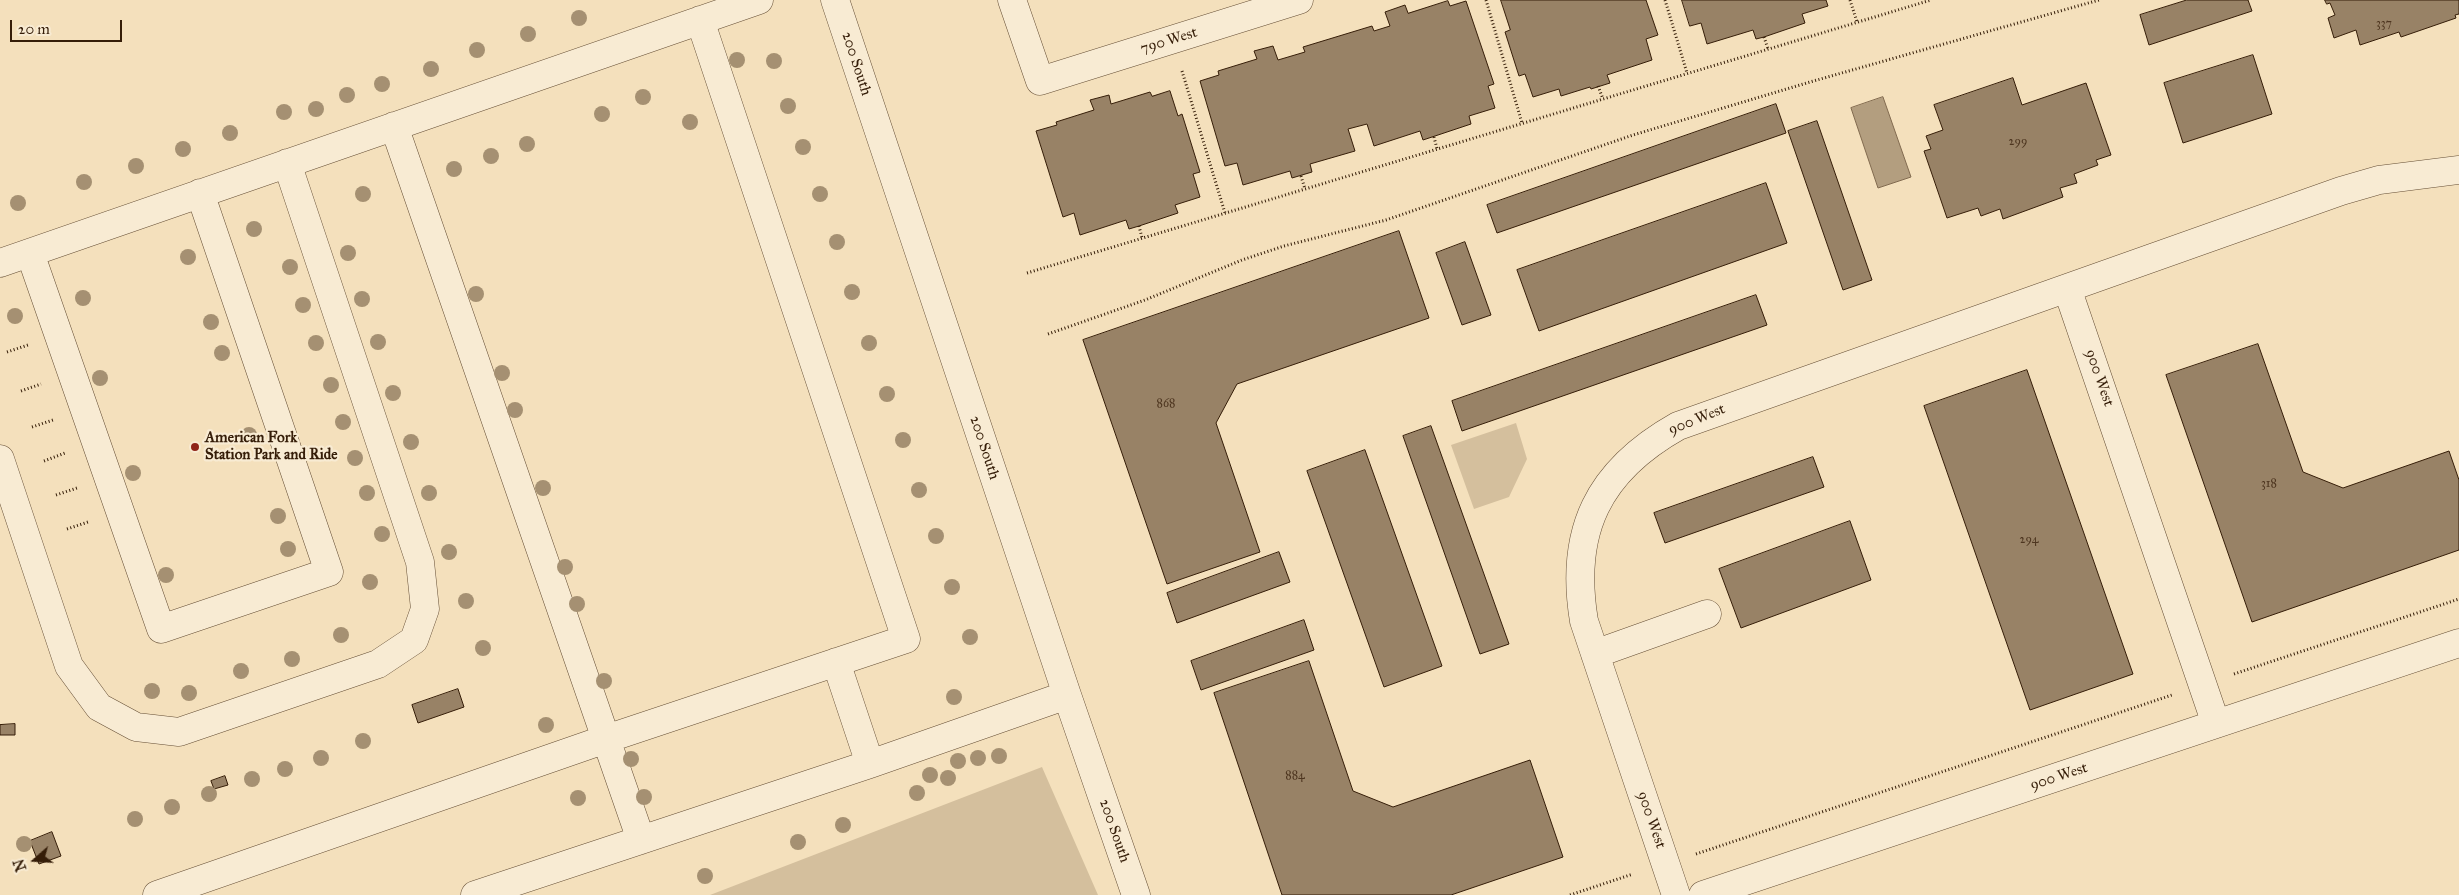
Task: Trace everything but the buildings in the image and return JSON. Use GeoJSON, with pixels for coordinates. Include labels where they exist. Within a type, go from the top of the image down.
{"type":"FeatureCollection","features":[{"type":"Feature","properties":{"kind":"street"},"geometry":{"type":"LineString","coordinates":[[0,263],[759,0]]}},
{"type":"Feature","properties":{"kind":"street","name":"200 South"},"geometry":{"type":"LineString","coordinates":[[835,0],[1067,695],[1136,895]]}},
{"type":"Feature","properties":{"kind":"street","name":"790 West"},"geometry":{"type":"LineString","coordinates":[[1012,0],[1040,81],[1299,0]]}},
{"type":"Feature","properties":{"kind":"street"},"geometry":{"type":"LineString","coordinates":[[156,895],[606,739],[906,639],[700,20]]}},
{"type":"Feature","properties":{"kind":"street"},"geometry":{"type":"LineString","coordinates":[[394,126],[641,840]]}},
{"type":"Feature","properties":{"kind":"street"},"geometry":{"type":"LineString","coordinates":[[0,459],[69,666],[99,707],[136,727],[179,732],[378,664],[414,640],[425,609],[420,562],[287,163]]}},
{"type":"Feature","properties":{"kind":"street","name":"900 West"},"geometry":{"type":"LineString","coordinates":[[1676,895],[1584,621],[1579,592],[1580,561],[1586,531],[1597,503],[1612,479],[1631,458],[1653,440],[1678,426],[2341,191],[2379,180],[2459,170]]}},
{"type":"Feature","properties":{"kind":"street"},"geometry":{"type":"LineString","coordinates":[[30,253],[161,629],[329,572],[200,193]]}},
{"type":"Feature","properties":{"kind":"street","name":"900 West"},"geometry":{"type":"LineString","coordinates":[[2068,288],[2216,724]]}},
{"type":"Feature","properties":{"kind":"street"},"geometry":{"type":"LineString","coordinates":[[1595,654],[1707,614]]}},
{"type":"Feature","properties":{"kind":"street","name":"900 West"},"geometry":{"type":"LineString","coordinates":[[1703,895],[2459,643]]}},
{"type":"Feature","properties":{"kind":"street"},"geometry":{"type":"LineString","coordinates":[[836,662],[870,764]]}},
{"type":"Feature","properties":{"kind":"street"},"geometry":{"type":"LineString","coordinates":[[475,895],[870,764],[1067,695]]}},
{"type":"Feature","properties":{"kind":"path"},"geometry":{"type":"LineString","coordinates":[[1486,0],[1522,123]]}},
{"type":"Feature","properties":{"kind":"path"},"geometry":{"type":"LineString","coordinates":[[1666,0],[1687,74]]}},
{"type":"Feature","properties":{"kind":"path"},"geometry":{"type":"LineString","coordinates":[[1850,0],[1857,22]]}},
{"type":"Feature","properties":{"kind":"path"},"geometry":{"type":"LineString","coordinates":[[1027,272],[1931,0]]}},
{"type":"Feature","properties":{"kind":"path"},"geometry":{"type":"LineString","coordinates":[[1048,334],[1145,300],[1242,260],[1284,246],[1386,220],[1680,121],[2099,0]]}},
{"type":"Feature","properties":{"kind":"path"},"geometry":{"type":"LineString","coordinates":[[1764,37],[1768,49]]}},
{"type":"Feature","properties":{"kind":"path"},"geometry":{"type":"LineString","coordinates":[[1179,62],[1225,213]]}},
{"type":"Feature","properties":{"kind":"path"},"geometry":{"type":"LineString","coordinates":[[1598,86],[1603,99]]}},
{"type":"Feature","properties":{"kind":"path"},"geometry":{"type":"LineString","coordinates":[[1434,137],[1437,149]]}},
{"type":"Feature","properties":{"kind":"path"},"geometry":{"type":"LineString","coordinates":[[1301,176],[1305,189]]}},
{"type":"Feature","properties":{"kind":"path"},"geometry":{"type":"LineString","coordinates":[[1139,226],[1142,238]]}},
{"type":"Feature","properties":{"kind":"path"},"geometry":{"type":"LineString","coordinates":[[2236,673],[2459,599]]}},
{"type":"Feature","properties":{"kind":"path"},"geometry":{"type":"LineString","coordinates":[[1718,847],[2163,698]]}},
{"type":"Feature","properties":{"kind":"path"},"geometry":{"type":"LineString","coordinates":[[1570,895],[1614,881]]}},
{"type":"Feature","properties":{"kind":"shaded area"},"geometry":{"type":"Polygon","coordinates":[[[1883,97],[1911,177],[1878,188],[1851,108],[1883,97]]]}},
{"type":"Feature","properties":{"kind":"shaded area"},"geometry":{"type":"Polygon","coordinates":[[[1516,423],[1527,459],[1509,497],[1474,509],[1451,445],[1516,423]]]}},
{"type":"Feature","properties":{"kind":"shaded area"},"geometry":{"type":"Polygon","coordinates":[[[1042,767],[1098,895],[710,895],[1042,767]]]}},
{"type":"Feature","properties":{"kind":"place","name":"American Fork Station Park and Ride"},"geometry":{"type":"Point","coordinates":[195,447]}}]}
